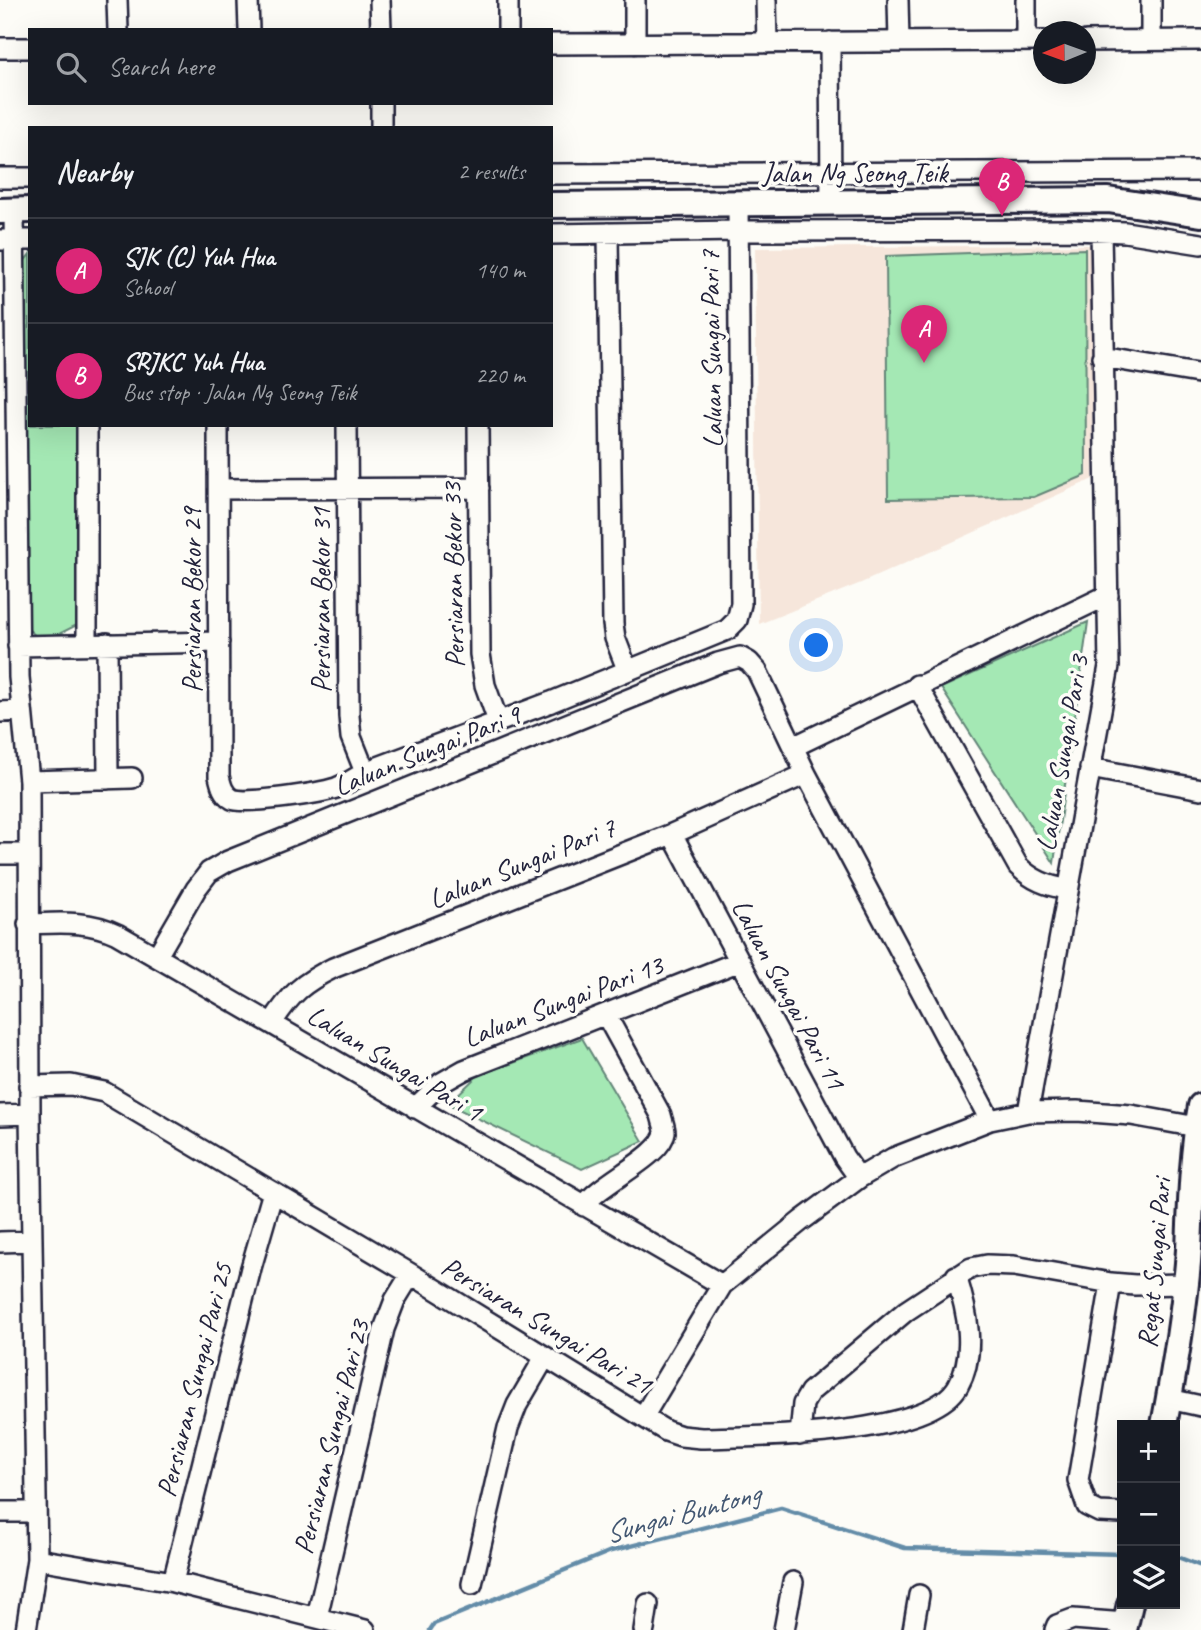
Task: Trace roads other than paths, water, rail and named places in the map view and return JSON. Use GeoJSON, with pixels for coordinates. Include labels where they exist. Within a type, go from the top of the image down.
{"type":"FeatureCollection","features":[{"type":"Feature","properties":{"kind":"main road","name":"Jalan Ng Seong Teik"},"geometry":{"type":"LineString","coordinates":[[553,205],[1108,200],[1201,214]]}},
{"type":"Feature","properties":{"kind":"main road","name":"Regat Sungai Pari"},"geometry":{"type":"LineString","coordinates":[[1165,1420],[1185,1284],[1199,1116]]}},
{"type":"Feature","properties":{"kind":"street"},"geometry":{"type":"LineString","coordinates":[[117,0],[118,28]]}},
{"type":"Feature","properties":{"kind":"street"},"geometry":{"type":"LineString","coordinates":[[248,0],[249,28]]}},
{"type":"Feature","properties":{"kind":"street"},"geometry":{"type":"LineString","coordinates":[[380,0],[381,28]]}},
{"type":"Feature","properties":{"kind":"street"},"geometry":{"type":"LineString","coordinates":[[508,0],[508,28]]}},
{"type":"Feature","properties":{"kind":"street"},"geometry":{"type":"LineString","coordinates":[[635,0],[635,44]]}},
{"type":"Feature","properties":{"kind":"street"},"geometry":{"type":"LineString","coordinates":[[766,0],[767,43]]}},
{"type":"Feature","properties":{"kind":"street"},"geometry":{"type":"LineString","coordinates":[[898,0],[899,42]]}},
{"type":"Feature","properties":{"kind":"street"},"geometry":{"type":"LineString","coordinates":[[1026,0],[1033,32]]}},
{"type":"Feature","properties":{"kind":"street"},"geometry":{"type":"LineString","coordinates":[[1151,0],[1151,40]]}},
{"type":"Feature","properties":{"kind":"street"},"geometry":{"type":"LineString","coordinates":[[1096,41],[1201,40]]}},
{"type":"Feature","properties":{"kind":"street"},"geometry":{"type":"LineString","coordinates":[[553,44],[1033,41]]}},
{"type":"Feature","properties":{"kind":"street"},"geometry":{"type":"LineString","coordinates":[[830,42],[831,202]]}},
{"type":"Feature","properties":{"kind":"street"},"geometry":{"type":"LineString","coordinates":[[0,48],[28,48]]}},
{"type":"Feature","properties":{"kind":"street"},"geometry":{"type":"LineString","coordinates":[[381,105],[381,126]]}},
{"type":"Feature","properties":{"kind":"street"},"geometry":{"type":"LineString","coordinates":[[553,174],[1201,171]]}},
{"type":"Feature","properties":{"kind":"street"},"geometry":{"type":"LineString","coordinates":[[0,178],[28,178]]}},
{"type":"Feature","properties":{"kind":"street","name":"Laluan Sungai Pari 7"},"geometry":{"type":"LineString","coordinates":[[627,669],[727,630],[737,620],[741,604],[738,203]]}},
{"type":"Feature","properties":{"kind":"street"},"geometry":{"type":"LineString","coordinates":[[14,210],[8,491],[29,781],[29,1086],[37,1559],[26,1630]]}},
{"type":"Feature","properties":{"kind":"street","name":"Jalan Ng Seong Teik"},"geometry":{"type":"LineString","coordinates":[[553,234],[1101,230],[1201,244]]}},
{"type":"Feature","properties":{"kind":"street","name":"Laluan Sungai Pari 3"},"geometry":{"type":"LineString","coordinates":[[1028,1112],[1109,666],[1101,230]]}},
{"type":"Feature","properties":{"kind":"street"},"geometry":{"type":"LineString","coordinates":[[365,772],[551,702],[627,669],[615,639],[613,624],[608,233]]}},
{"type":"Feature","properties":{"kind":"street"},"geometry":{"type":"LineString","coordinates":[[1102,356],[1198,373]]}},
{"type":"Feature","properties":{"kind":"street"},"geometry":{"type":"LineString","coordinates":[[87,427],[97,644],[108,779]]}},
{"type":"Feature","properties":{"kind":"street","name":"Persiaran Bekor 29"},"geometry":{"type":"LineString","coordinates":[[218,427],[221,786],[231,798],[239,800],[318,793],[337,788],[365,772]]}},
{"type":"Feature","properties":{"kind":"street","name":"Persiaran Bekor 31"},"geometry":{"type":"LineString","coordinates":[[347,427],[349,716],[351,737],[365,772]]}},
{"type":"Feature","properties":{"kind":"street","name":"Persiaran Bekor 33"},"geometry":{"type":"LineString","coordinates":[[478,427],[480,654],[485,685],[498,721]]}},
{"type":"Feature","properties":{"kind":"street"},"geometry":{"type":"LineString","coordinates":[[219,489],[479,488]]}},
{"type":"Feature","properties":{"kind":"street"},"geometry":{"type":"LineString","coordinates":[[990,1121],[793,747],[1108,595]]}},
{"type":"Feature","properties":{"kind":"street"},"geometry":{"type":"LineString","coordinates":[[18,646],[219,642]]}},
{"type":"Feature","properties":{"kind":"street","name":"Laluan Sungai Pari 9"},"geometry":{"type":"LineString","coordinates":[[157,956],[196,888],[209,872],[228,861],[730,659],[740,657],[757,671],[793,747]]}},
{"type":"Feature","properties":{"kind":"street"},"geometry":{"type":"LineString","coordinates":[[917,685],[1018,866],[1028,877],[1040,883],[1067,889]]}},
{"type":"Feature","properties":{"kind":"street"},"geometry":{"type":"LineString","coordinates":[[0,712],[22,711]]}},
{"type":"Feature","properties":{"kind":"street"},"geometry":{"type":"LineString","coordinates":[[1090,768],[1201,789]]}},
{"type":"Feature","properties":{"kind":"street","name":"Laluan Sungai Pari 7"},"geometry":{"type":"LineString","coordinates":[[272,1023],[289,998],[307,981],[333,968],[672,834],[806,774]]}},
{"type":"Feature","properties":{"kind":"street"},"geometry":{"type":"LineString","coordinates":[[29,781],[132,778]]}},
{"type":"Feature","properties":{"kind":"street","name":"Laluan Sungai Pari 11"},"geometry":{"type":"LineString","coordinates":[[672,834],[844,1157],[859,1178]]}},
{"type":"Feature","properties":{"kind":"street"},"geometry":{"type":"LineString","coordinates":[[0,854],[29,854]]}},
{"type":"Feature","properties":{"kind":"street","name":"Laluan Sungai Pari 1"},"geometry":{"type":"LineString","coordinates":[[28,924],[82,923],[101,926],[157,956],[722,1286]]}},
{"type":"Feature","properties":{"kind":"street","name":"Laluan Sungai Pari 13"},"geometry":{"type":"LineString","coordinates":[[415,1108],[441,1083],[464,1070],[740,961]]}},
{"type":"Feature","properties":{"kind":"street"},"geometry":{"type":"LineString","coordinates":[[584,1206],[598,1191],[658,1148],[665,1131],[661,1115],[606,1015]]}},
{"type":"Feature","properties":{"kind":"street","name":"Persiaran Sungai Pari 21"},"geometry":{"type":"LineString","coordinates":[[29,1086],[71,1085],[104,1092],[643,1417],[681,1436],[701,1438],[800,1435],[868,1427],[922,1412],[946,1401],[958,1386],[965,1363],[968,1323],[964,1272]]}},
{"type":"Feature","properties":{"kind":"street"},"geometry":{"type":"LineString","coordinates":[[643,1417],[722,1286],[801,1220],[859,1178],[893,1158],[990,1121],[1028,1112],[1077,1111],[1199,1116]]}},
{"type":"Feature","properties":{"kind":"street"},"geometry":{"type":"LineString","coordinates":[[0,1115],[30,1114]]}},
{"type":"Feature","properties":{"kind":"street","name":"Persiaran Sungai Pari 25"},"geometry":{"type":"LineString","coordinates":[[173,1582],[251,1268],[273,1192]]}},
{"type":"Feature","properties":{"kind":"street"},"geometry":{"type":"LineString","coordinates":[[0,1242],[32,1241]]}},
{"type":"Feature","properties":{"kind":"street"},"geometry":{"type":"LineString","coordinates":[[800,1435],[803,1404],[810,1392],[906,1311],[964,1272],[987,1265],[1014,1266],[1111,1283],[1185,1284]]}},
{"type":"Feature","properties":{"kind":"street","name":"Persiaran Sungai Pari 23"},"geometry":{"type":"LineString","coordinates":[[317,1617],[384,1329],[396,1300],[411,1275]]}},
{"type":"Feature","properties":{"kind":"street"},"geometry":{"type":"LineString","coordinates":[[1111,1283],[1078,1480],[1087,1506],[1099,1512],[1117,1513]]}},
{"type":"Feature","properties":{"kind":"street"},"geometry":{"type":"LineString","coordinates":[[472,1584],[508,1428],[517,1405],[545,1357]]}},
{"type":"Feature","properties":{"kind":"street"},"geometry":{"type":"LineString","coordinates":[[1169,1399],[1201,1406]]}},
{"type":"Feature","properties":{"kind":"street"},"geometry":{"type":"LineString","coordinates":[[0,1512],[36,1512]]}},
{"type":"Feature","properties":{"kind":"street"},"geometry":{"type":"LineString","coordinates":[[37,1559],[173,1582],[365,1630]]}},
{"type":"Feature","properties":{"kind":"street"},"geometry":{"type":"LineString","coordinates":[[784,1630],[793,1582]]}},
{"type":"Feature","properties":{"kind":"street"},"geometry":{"type":"LineString","coordinates":[[913,1630],[919,1595]]}},
{"type":"Feature","properties":{"kind":"street"},"geometry":{"type":"LineString","coordinates":[[644,1630],[648,1604]]}},
{"type":"Feature","properties":{"kind":"street"},"geometry":{"type":"LineString","coordinates":[[1055,1630],[1058,1625],[1073,1619],[1126,1619]]}},
{"type":"Feature","properties":{"kind":"waterway","name":"Sungai Buntong"},"geometry":{"type":"LineString","coordinates":[[430,1630],[434,1624],[611,1551],[781,1508],[905,1548],[1117,1554]]}},
{"type":"Feature","properties":{"kind":"waterway","name":"Sungai Buntong"},"geometry":{"type":"LineString","coordinates":[[1180,1558],[1201,1566]]}},
{"type":"Feature","properties":{"kind":"place","name":"SRJKC Yuh Hua"},"geometry":{"type":"Point","coordinates":[1002,216]}},
{"type":"Feature","properties":{"kind":"place","name":"SJK (C) Yuh Hua"},"geometry":{"type":"Point","coordinates":[924,363]}}]}
